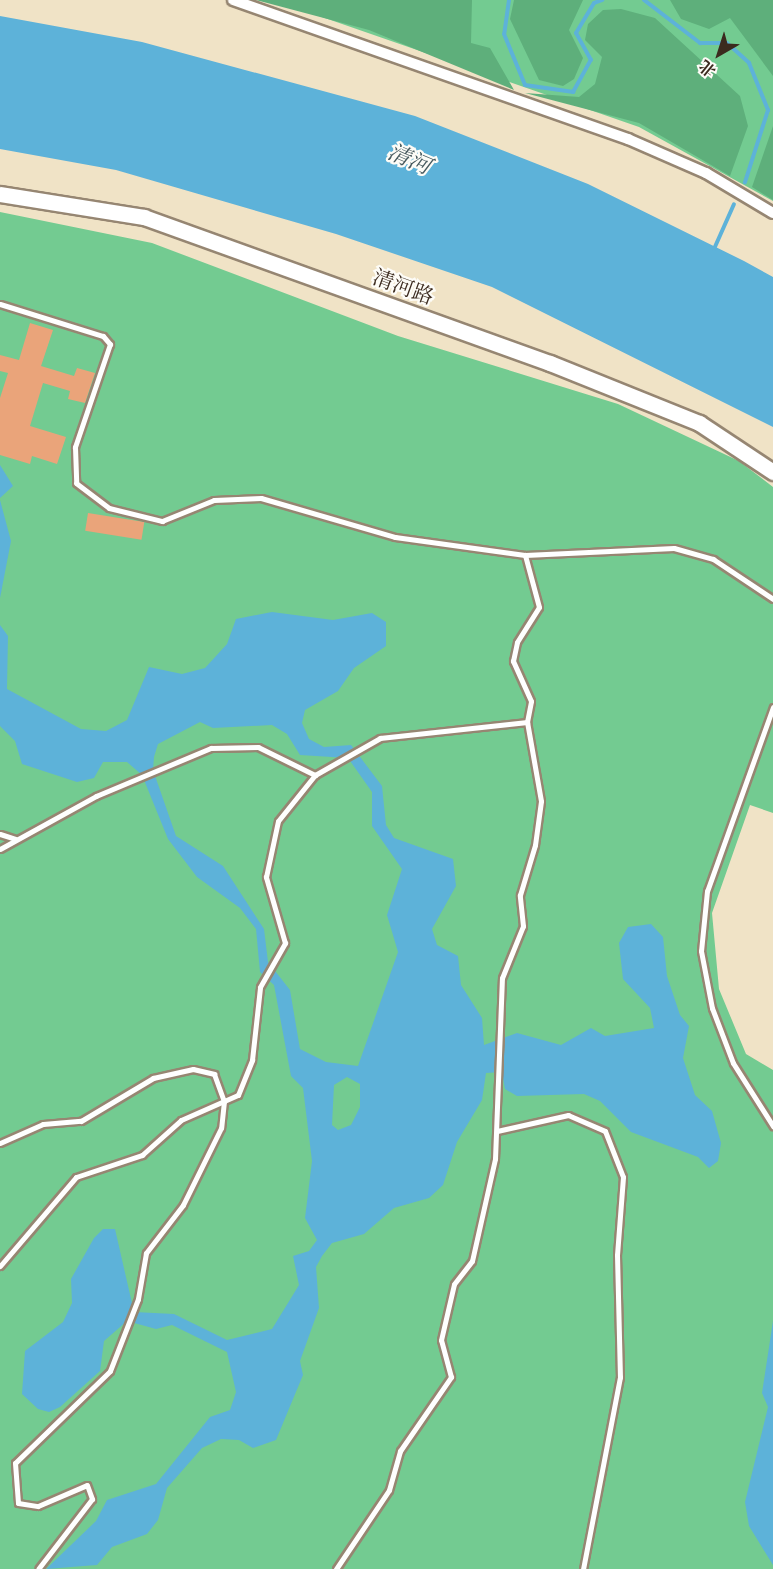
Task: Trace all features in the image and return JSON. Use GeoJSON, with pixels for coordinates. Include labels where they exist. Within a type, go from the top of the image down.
{"type":"FeatureCollection","features":[{"type":"Feature","properties":{"kind":"street"},"geometry":{"type":"LineString","coordinates":[[233,0],[628,139],[706,173],[773,213]]}},
{"type":"Feature","properties":{"kind":"street","name":"清河路"},"geometry":{"type":"LineString","coordinates":[[0,194],[144,217],[678,415],[773,472]]}},
{"type":"Feature","properties":{"kind":"lane"},"geometry":{"type":"LineString","coordinates":[[0,304],[103,336],[111,344],[75,447],[76,483],[110,508],[162,521],[214,500],[261,498],[395,537],[525,555],[674,548],[714,559],[773,599]]}},
{"type":"Feature","properties":{"kind":"lane"},"geometry":{"type":"LineString","coordinates":[[336,1569],[389,1490],[400,1450],[451,1377],[441,1340],[454,1284],[472,1261],[497,1131],[495,1092],[498,1011],[502,978],[523,926],[519,895],[535,845],[541,801],[527,722],[531,701],[513,661],[517,642],[539,607],[525,555]]}},
{"type":"Feature","properties":{"kind":"lane"},"geometry":{"type":"LineString","coordinates":[[773,707],[707,891],[700,951],[712,1008],[733,1063],[773,1126]]}},
{"type":"Feature","properties":{"kind":"lane"},"geometry":{"type":"LineString","coordinates":[[0,1266],[76,1177],[142,1155],[181,1120],[238,1095],[252,1060],[260,987],[285,943],[266,877],[278,821],[315,775],[380,738],[527,722]]}},
{"type":"Feature","properties":{"kind":"lane"},"geometry":{"type":"LineString","coordinates":[[0,849],[96,796],[211,748],[258,747],[315,775]]}},
{"type":"Feature","properties":{"kind":"lane"},"geometry":{"type":"LineString","coordinates":[[0,834],[15,839]]}},
{"type":"Feature","properties":{"kind":"lane"},"geometry":{"type":"LineString","coordinates":[[0,1143],[43,1124],[81,1121],[153,1078],[193,1069],[214,1074],[225,1101],[221,1128],[183,1205],[146,1253],[138,1299],[110,1371],[15,1463],[18,1503],[38,1506],[87,1485],[92,1499],[38,1569]]}},
{"type":"Feature","properties":{"kind":"lane"},"geometry":{"type":"LineString","coordinates":[[497,1131],[568,1115],[605,1131],[623,1177],[617,1255],[620,1377],[583,1569]]}},
{"type":"Feature","properties":{"kind":"green space"},"geometry":{"type":"Polygon","coordinates":[[[256,0],[472,0],[471,43],[490,48],[514,90],[369,30],[256,0]]]}},
{"type":"Feature","properties":{"kind":"green space"},"geometry":{"type":"Polygon","coordinates":[[[273,0],[773,0],[773,201],[639,127],[273,0]]]}},
{"type":"Feature","properties":{"kind":"green space"},"geometry":{"type":"Polygon","coordinates":[[[514,0],[583,0],[569,30],[583,58],[574,79],[563,86],[539,80],[510,19],[514,0]]]}},
{"type":"Feature","properties":{"kind":"green space"},"geometry":{"type":"Polygon","coordinates":[[[670,0],[773,0],[773,76],[730,18],[709,29],[681,19],[670,0]]]}},
{"type":"Feature","properties":{"kind":"green space"},"geometry":{"type":"Polygon","coordinates":[[[621,9],[655,18],[740,96],[748,126],[730,176],[639,123],[525,93],[579,97],[595,84],[602,57],[585,40],[588,24],[603,10],[621,9]]]}},
{"type":"Feature","properties":{"kind":"green space"},"geometry":{"type":"Polygon","coordinates":[[[773,126],[773,200],[752,187],[773,126]]]}},
{"type":"Feature","properties":{"kind":"green space"},"geometry":{"type":"Polygon","coordinates":[[[0,212],[152,243],[398,336],[618,404],[739,461],[773,487],[773,813],[750,805],[712,913],[719,989],[746,1054],[773,1070],[773,1569],[0,1569],[0,212]]]}},
{"type":"Feature","properties":{"kind":"water","name":"清河"},"geometry":{"type":"Polygon","coordinates":[[[0,16],[142,42],[415,116],[588,184],[744,261],[773,277],[773,427],[492,287],[336,234],[116,170],[0,149],[0,16]]]}},
{"type":"Feature","properties":{"kind":"water"},"geometry":{"type":"Polygon","coordinates":[[[0,465],[13,486],[0,498],[0,465]]]}},
{"type":"Feature","properties":{"kind":"water"},"geometry":{"type":"Polygon","coordinates":[[[0,500],[11,541],[0,598],[0,500]]]}},
{"type":"Feature","properties":{"kind":"water"},"geometry":{"type":"Polygon","coordinates":[[[272,612],[333,620],[372,613],[386,622],[386,646],[354,668],[338,691],[305,710],[302,723],[309,739],[324,747],[351,745],[382,786],[386,825],[394,838],[453,859],[456,886],[432,929],[437,945],[458,956],[461,985],[482,1018],[484,1045],[517,1033],[561,1045],[591,1028],[605,1036],[654,1028],[650,1008],[623,979],[619,943],[628,927],[651,924],[663,937],[667,976],[680,1015],[689,1026],[683,1058],[695,1095],[712,1111],[721,1143],[718,1161],[709,1168],[698,1157],[631,1132],[600,1101],[584,1094],[517,1096],[505,1089],[502,1072],[486,1073],[482,1100],[457,1142],[443,1185],[429,1198],[394,1208],[364,1234],[332,1243],[322,1256],[316,1267],[319,1308],[300,1361],[303,1375],[276,1440],[253,1448],[239,1440],[221,1439],[202,1448],[167,1488],[158,1520],[147,1534],[112,1547],[97,1565],[46,1569],[96,1521],[107,1500],[156,1484],[210,1417],[230,1410],[236,1392],[227,1352],[172,1325],[156,1329],[127,1321],[104,1341],[100,1371],[60,1407],[49,1412],[38,1409],[22,1394],[25,1351],[63,1322],[72,1303],[71,1279],[94,1238],[103,1229],[115,1229],[134,1312],[174,1314],[227,1340],[272,1329],[299,1285],[293,1256],[309,1251],[317,1240],[305,1218],[312,1161],[303,1088],[291,1076],[274,985],[260,972],[256,929],[240,908],[197,877],[168,839],[142,775],[127,762],[103,762],[94,778],[77,782],[22,764],[15,741],[0,726],[0,625],[8,636],[7,689],[81,729],[106,731],[127,720],[149,667],[182,674],[205,668],[227,644],[236,619],[272,612]],[[200,722],[158,744],[154,757],[153,770],[176,836],[223,866],[264,929],[268,962],[290,990],[300,1049],[326,1062],[358,1066],[398,952],[387,915],[402,869],[372,826],[372,792],[348,758],[300,755],[287,734],[272,725],[213,728],[200,722]],[[347,1077],[334,1085],[332,1125],[338,1130],[351,1125],[360,1107],[360,1084],[347,1077]]]}},
{"type":"Feature","properties":{"kind":"water"},"geometry":{"type":"Polygon","coordinates":[[[773,1321],[773,1565],[749,1526],[745,1502],[768,1407],[762,1393],[773,1321]]]}},
{"type":"Feature","properties":{"kind":"building"},"geometry":{"type":"Polygon","coordinates":[[[30,323],[53,330],[41,366],[74,376],[77,368],[95,373],[85,403],[68,399],[70,391],[43,383],[30,426],[66,437],[57,464],[32,456],[30,464],[0,455],[0,398],[8,373],[0,371],[0,355],[19,360],[30,323]]]}},
{"type":"Feature","properties":{"kind":"building"},"geometry":{"type":"Polygon","coordinates":[[[88,513],[144,522],[141,540],[85,531],[88,513]]]}},
{"type":"Feature","properties":{"kind":"waterway"},"geometry":{"type":"LineString","coordinates":[[509,0],[504,34],[525,85],[573,92],[591,60],[576,33],[594,3],[602,0]]}},
{"type":"Feature","properties":{"kind":"waterway"},"geometry":{"type":"LineString","coordinates":[[644,0],[700,43],[727,43],[749,63],[768,110],[745,182]]}},
{"type":"Feature","properties":{"kind":"waterway"},"geometry":{"type":"LineString","coordinates":[[714,249],[734,204]]}}]}
